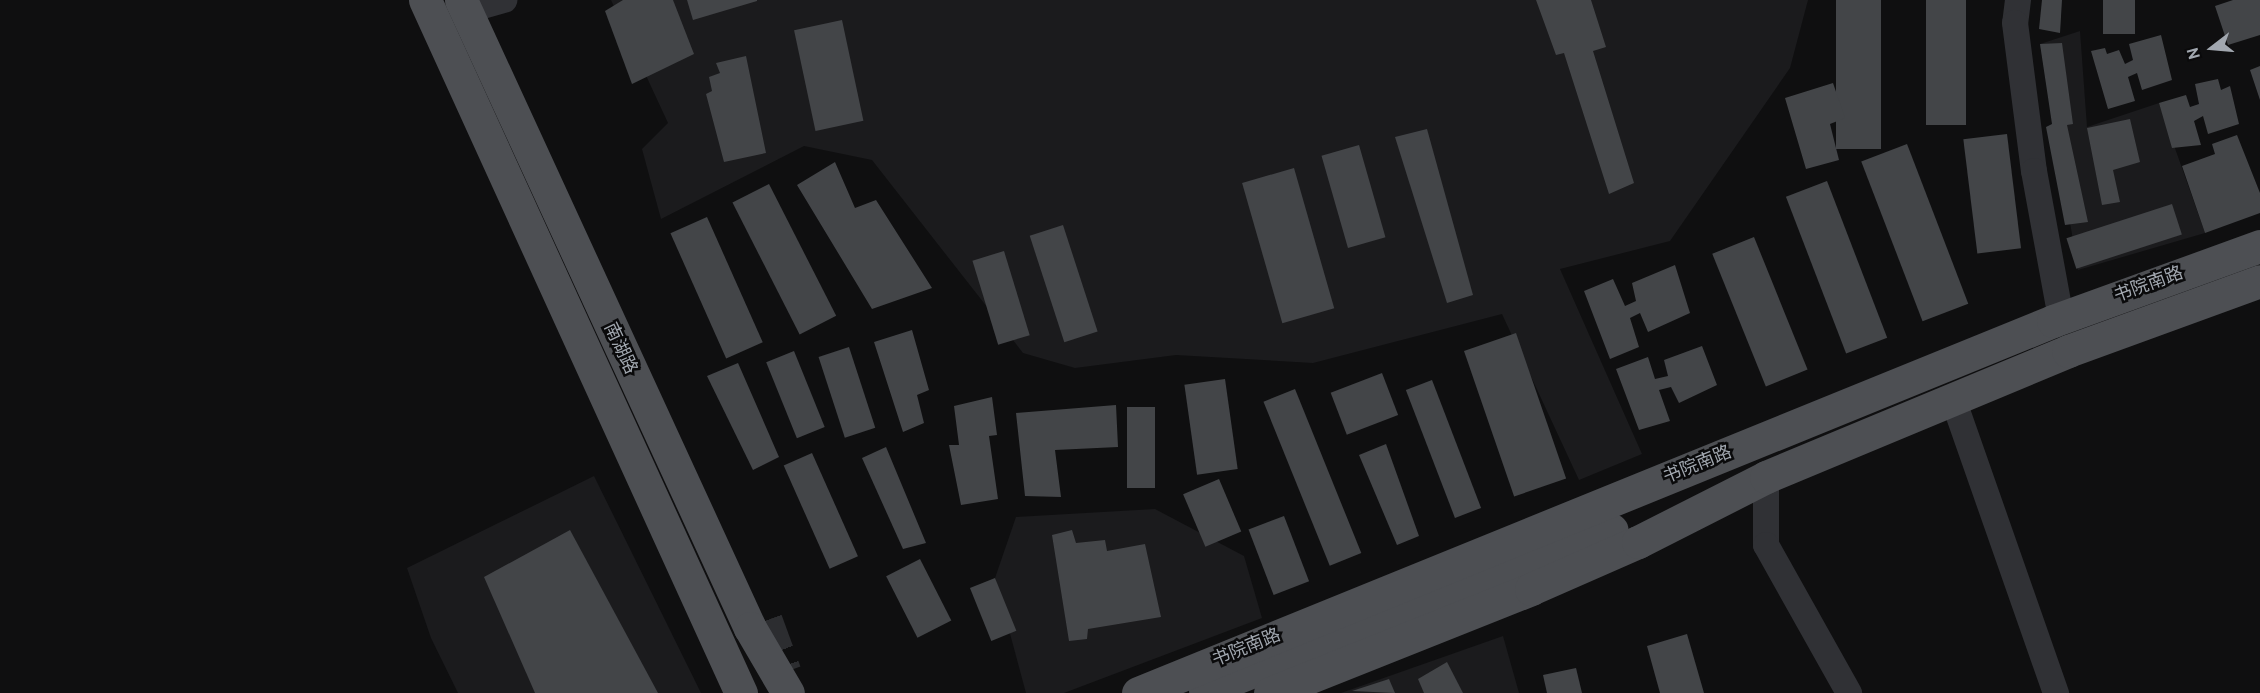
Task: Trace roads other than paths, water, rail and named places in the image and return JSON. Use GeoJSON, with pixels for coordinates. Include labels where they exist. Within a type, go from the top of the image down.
{"type":"FeatureCollection","features":[{"type":"Feature","properties":{"kind":"main road","name":"南湖路"},"geometry":{"type":"LineString","coordinates":[[425,0],[741,693]]}},
{"type":"Feature","properties":{"kind":"main road","name":"南湖路"},"geometry":{"type":"LineString","coordinates":[[463,5],[486,50],[603,314],[750,628],[788,693]]}},
{"type":"Feature","properties":{"kind":"main road"},"geometry":{"type":"LineString","coordinates":[[486,50],[519,101],[579,213],[766,620]]}},
{"type":"Feature","properties":{"kind":"main road","name":"书院南路"},"geometry":{"type":"LineString","coordinates":[[1138,693],[2061,318],[2260,246]]}},
{"type":"Feature","properties":{"kind":"main road","name":"书院南路"},"geometry":{"type":"LineString","coordinates":[[1270,693],[1542,584],[1638,542],[1766,477],[2068,351],[2260,281]]}},
{"type":"Feature","properties":{"kind":"main road"},"geometry":{"type":"LineString","coordinates":[[1198,693],[1664,510],[1735,491]]}},
{"type":"Feature","properties":{"kind":"street"},"geometry":{"type":"LineString","coordinates":[[463,5],[504,0]]}},
{"type":"Feature","properties":{"kind":"street"},"geometry":{"type":"LineString","coordinates":[[2019,0],[2015,22],[2034,171],[2061,318]]}},
{"type":"Feature","properties":{"kind":"street"},"geometry":{"type":"LineString","coordinates":[[1953,399],[2056,693]]}},
{"type":"Feature","properties":{"kind":"street"},"geometry":{"type":"LineString","coordinates":[[1766,477],[1766,545],[1849,693]]}},
{"type":"Feature","properties":{"kind":"tunnel"},"geometry":{"type":"LineString","coordinates":[[766,620],[785,672]]}}]}
